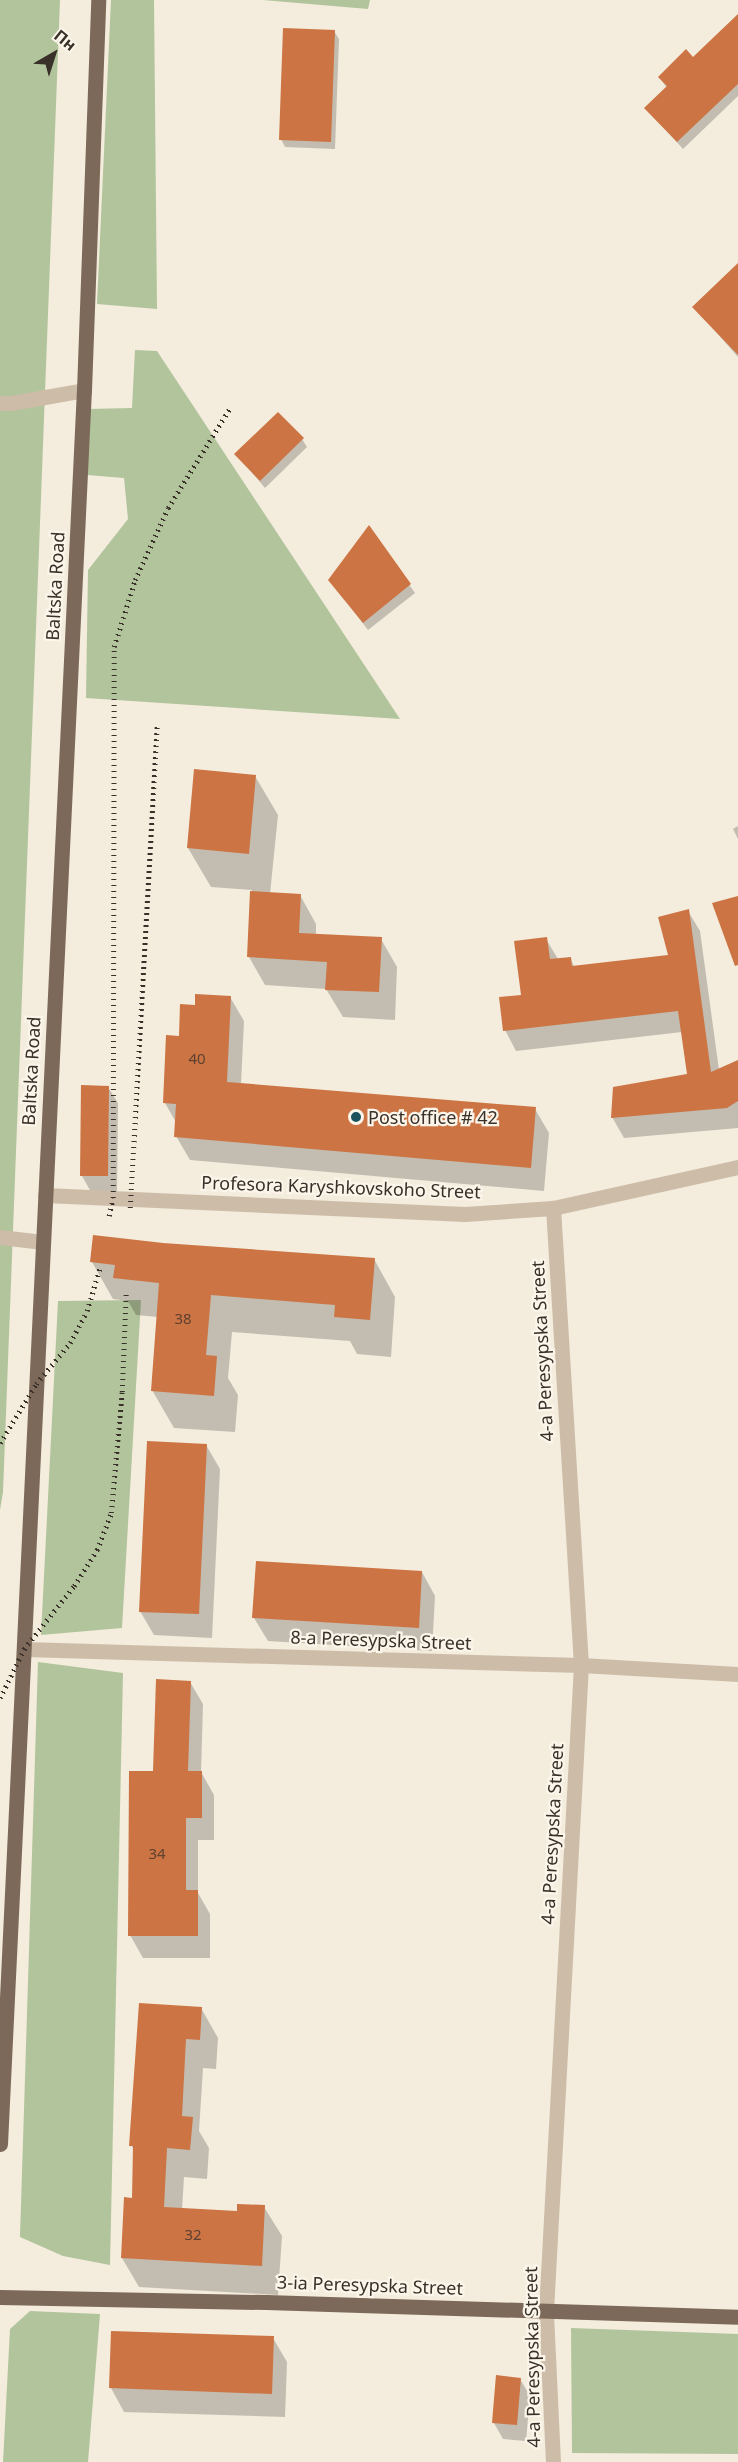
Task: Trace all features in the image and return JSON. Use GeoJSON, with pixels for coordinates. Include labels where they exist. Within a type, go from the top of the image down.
{"type":"FeatureCollection","features":[{"type":"Feature","properties":{"kind":"main road","name":"Baltska Road"},"geometry":{"type":"LineString","coordinates":[[0,2144],[84,390],[98,0]]}},
{"type":"Feature","properties":{"kind":"main road","name":"3-ia Peresypska Street"},"geometry":{"type":"LineString","coordinates":[[0,2297],[738,2317]]}},
{"type":"Feature","properties":{"kind":"street"},"geometry":{"type":"LineString","coordinates":[[0,403],[84,390]]}},
{"type":"Feature","properties":{"kind":"street","name":"Profesora Karyshkovskoho Street"},"geometry":{"type":"LineString","coordinates":[[45,1195],[465,1214],[553,1208],[738,1167]]}},
{"type":"Feature","properties":{"kind":"street","name":"4-a Peresypska Street"},"geometry":{"type":"LineString","coordinates":[[553,1208],[581,1665],[546,2311],[553,2462]]}},
{"type":"Feature","properties":{"kind":"street"},"geometry":{"type":"LineString","coordinates":[[0,1237],[43,1242]]}},
{"type":"Feature","properties":{"kind":"street","name":"8-a Peresypska Street"},"geometry":{"type":"LineString","coordinates":[[24,1649],[581,1665],[738,1674]]}},
{"type":"Feature","properties":{"kind":"green space"},"geometry":{"type":"Polygon","coordinates":[[[0,0],[60,0],[3,1492],[0,1510],[0,0]]]}},
{"type":"Feature","properties":{"kind":"green space"},"geometry":{"type":"Polygon","coordinates":[[[111,0],[154,0],[157,309],[97,304],[111,0]]]}},
{"type":"Feature","properties":{"kind":"green space"},"geometry":{"type":"Polygon","coordinates":[[[263,0],[370,0],[368,9],[263,0]]]}},
{"type":"Feature","properties":{"kind":"green space"},"geometry":{"type":"Polygon","coordinates":[[[135,350],[157,351],[400,719],[86,698],[88,570],[128,519],[124,478],[87,475],[88,409],[132,408],[135,350]]]}},
{"type":"Feature","properties":{"kind":"green space"},"geometry":{"type":"Polygon","coordinates":[[[141,1300],[122,1628],[41,1635],[58,1301],[141,1300]]]}},
{"type":"Feature","properties":{"kind":"green space"},"geometry":{"type":"Polygon","coordinates":[[[38,1662],[123,1673],[110,2265],[63,2256],[20,2237],[38,1662]]]}},
{"type":"Feature","properties":{"kind":"green space"},"geometry":{"type":"Polygon","coordinates":[[[30,2311],[100,2314],[88,2462],[3,2462],[10,2329],[30,2311]]]}},
{"type":"Feature","properties":{"kind":"green space"},"geometry":{"type":"Polygon","coordinates":[[[571,2328],[738,2334],[738,2454],[572,2453],[571,2328]]]}},
{"type":"Feature","properties":{"kind":"building"},"geometry":{"type":"Polygon","coordinates":[[[738,14],[738,84],[677,142],[644,108],[667,86],[658,77],[686,49],[693,57],[738,14]]]}},
{"type":"Feature","properties":{"kind":"building"},"geometry":{"type":"Polygon","coordinates":[[[283,28],[335,30],[331,142],[279,140],[283,28]]]}},
{"type":"Feature","properties":{"kind":"building"},"geometry":{"type":"Polygon","coordinates":[[[738,263],[738,355],[692,307],[738,263]]]}},
{"type":"Feature","properties":{"kind":"building"},"geometry":{"type":"Polygon","coordinates":[[[278,412],[304,438],[260,481],[234,454],[278,412]]]}},
{"type":"Feature","properties":{"kind":"building"},"geometry":{"type":"Polygon","coordinates":[[[369,525],[411,584],[363,623],[328,580],[369,525]]]}},
{"type":"Feature","properties":{"kind":"building"},"geometry":{"type":"Polygon","coordinates":[[[194,769],[256,775],[249,854],[187,848],[194,769]]]}},
{"type":"Feature","properties":{"kind":"building"},"geometry":{"type":"Polygon","coordinates":[[[250,891],[301,894],[299,933],[382,937],[379,992],[325,990],[327,962],[247,957],[250,891]]]}},
{"type":"Feature","properties":{"kind":"building"},"geometry":{"type":"Polygon","coordinates":[[[738,896],[738,965],[735,966],[712,903],[738,896]]]}},
{"type":"Feature","properties":{"kind":"building"},"geometry":{"type":"Polygon","coordinates":[[[689,909],[711,1072],[738,1060],[738,1101],[727,1108],[611,1118],[613,1087],[687,1074],[678,1011],[503,1031],[499,997],[521,995],[514,941],[547,937],[550,959],[571,957],[572,966],[668,955],[658,917],[689,909]]]}},
{"type":"Feature","properties":{"kind":"building"},"geometry":{"type":"Polygon","coordinates":[[[195,994],[231,996],[227,1082],[536,1107],[531,1168],[174,1137],[176,1104],[163,1103],[166,1035],[179,1036],[180,1004],[195,1005],[195,994]]]}},
{"type":"Feature","properties":{"kind":"building"},"geometry":{"type":"Polygon","coordinates":[[[81,1085],[109,1086],[108,1176],[80,1176],[81,1085]]]}},
{"type":"Feature","properties":{"kind":"building"},"geometry":{"type":"Polygon","coordinates":[[[93,1235],[163,1243],[375,1258],[370,1320],[334,1317],[335,1305],[211,1295],[206,1355],[217,1356],[214,1396],[151,1391],[159,1283],[113,1278],[115,1265],[90,1262],[93,1235]]]}},
{"type":"Feature","properties":{"kind":"building"},"geometry":{"type":"Polygon","coordinates":[[[147,1441],[207,1444],[199,1614],[139,1612],[147,1441]]]}},
{"type":"Feature","properties":{"kind":"building"},"geometry":{"type":"Polygon","coordinates":[[[256,1561],[422,1571],[419,1628],[252,1618],[256,1561]]]}},
{"type":"Feature","properties":{"kind":"building"},"geometry":{"type":"Polygon","coordinates":[[[156,1679],[191,1681],[188,1771],[202,1771],[202,1818],[186,1818],[186,1890],[198,1890],[198,1936],[128,1936],[129,1771],[153,1771],[156,1679]]]}},
{"type":"Feature","properties":{"kind":"building"},"geometry":{"type":"Polygon","coordinates":[[[139,2003],[202,2007],[200,2040],[186,2039],[182,2116],[193,2117],[190,2150],[167,2148],[164,2207],[237,2211],[237,2204],[265,2205],[262,2266],[121,2258],[124,2197],[132,2198],[133,2146],[129,2146],[139,2003]]]}},
{"type":"Feature","properties":{"kind":"building"},"geometry":{"type":"Polygon","coordinates":[[[111,2331],[274,2336],[272,2394],[109,2388],[111,2331]]]}},
{"type":"Feature","properties":{"kind":"building"},"geometry":{"type":"Polygon","coordinates":[[[496,2375],[521,2378],[517,2425],[492,2423],[496,2375]]]}},
{"type":"Feature","properties":{"kind":"railway"},"geometry":{"type":"LineString","coordinates":[[109,1216],[113,1198],[114,647],[135,580],[168,508],[230,408]]}},
{"type":"Feature","properties":{"kind":"railway"},"geometry":{"type":"LineString","coordinates":[[130,1208],[157,725]]}},
{"type":"Feature","properties":{"kind":"railway"},"geometry":{"type":"LineString","coordinates":[[0,1443],[36,1384],[70,1343],[87,1311],[100,1267]]}},
{"type":"Feature","properties":{"kind":"railway"},"geometry":{"type":"LineString","coordinates":[[0,1698],[24,1649],[74,1586],[97,1550],[111,1513],[122,1392],[126,1293]]}},
{"type":"Feature","properties":{"kind":"place","name":"Post office # 42"},"geometry":{"type":"Point","coordinates":[356,1117]}}]}
